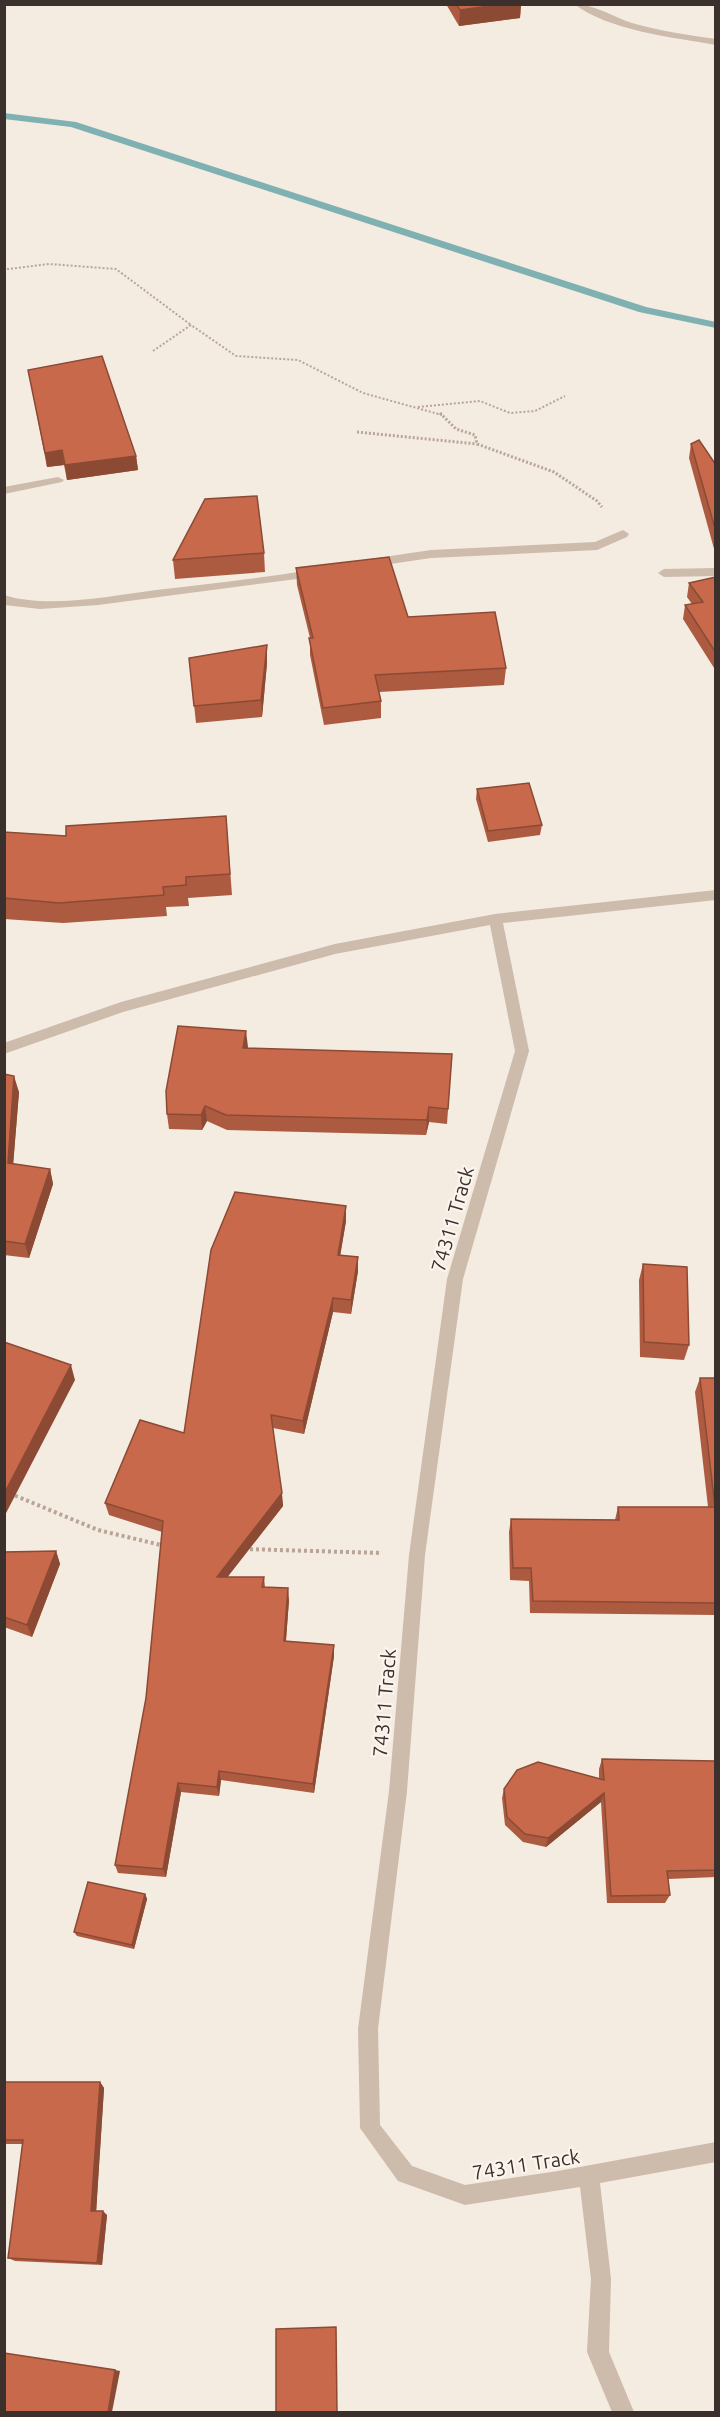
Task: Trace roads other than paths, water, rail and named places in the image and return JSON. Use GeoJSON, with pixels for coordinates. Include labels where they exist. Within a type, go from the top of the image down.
{"type":"FeatureCollection","features":[{"type":"Feature","properties":{"kind":"street"},"geometry":{"type":"LineString","coordinates":[[578,4],[600,16],[626,25],[716,42]]}},
{"type":"Feature","properties":{"kind":"street"},"geometry":{"type":"LineString","coordinates":[[4,491],[58,480]]}},
{"type":"Feature","properties":{"kind":"street"},"geometry":{"type":"LineString","coordinates":[[354,565],[431,554],[597,546],[623,534]]}},
{"type":"Feature","properties":{"kind":"street"},"geometry":{"type":"LineString","coordinates":[[4,599],[9,602],[40,605],[98,601],[287,579],[332,570]]}},
{"type":"Feature","properties":{"kind":"street"},"geometry":{"type":"LineString","coordinates":[[664,573],[716,572]]}},
{"type":"Feature","properties":{"kind":"street"},"geometry":{"type":"LineString","coordinates":[[4,1049],[121,1006],[335,949],[495,919],[716,895]]}},
{"type":"Feature","properties":{"kind":"street","name":"74311 Track"},"geometry":{"type":"LineString","coordinates":[[495,919],[522,1051],[455,1279],[417,1555],[398,1791],[368,2029],[369,2128],[405,2174],[465,2195],[716,2152]]}},
{"type":"Feature","properties":{"kind":"street"},"geometry":{"type":"LineString","coordinates":[[589,2175],[601,2279],[598,2352],[623,2412]]}},
{"type":"Feature","properties":{"kind":"waterway"},"geometry":{"type":"LineString","coordinates":[[4,116],[72,124],[643,310],[716,325]]}}]}
